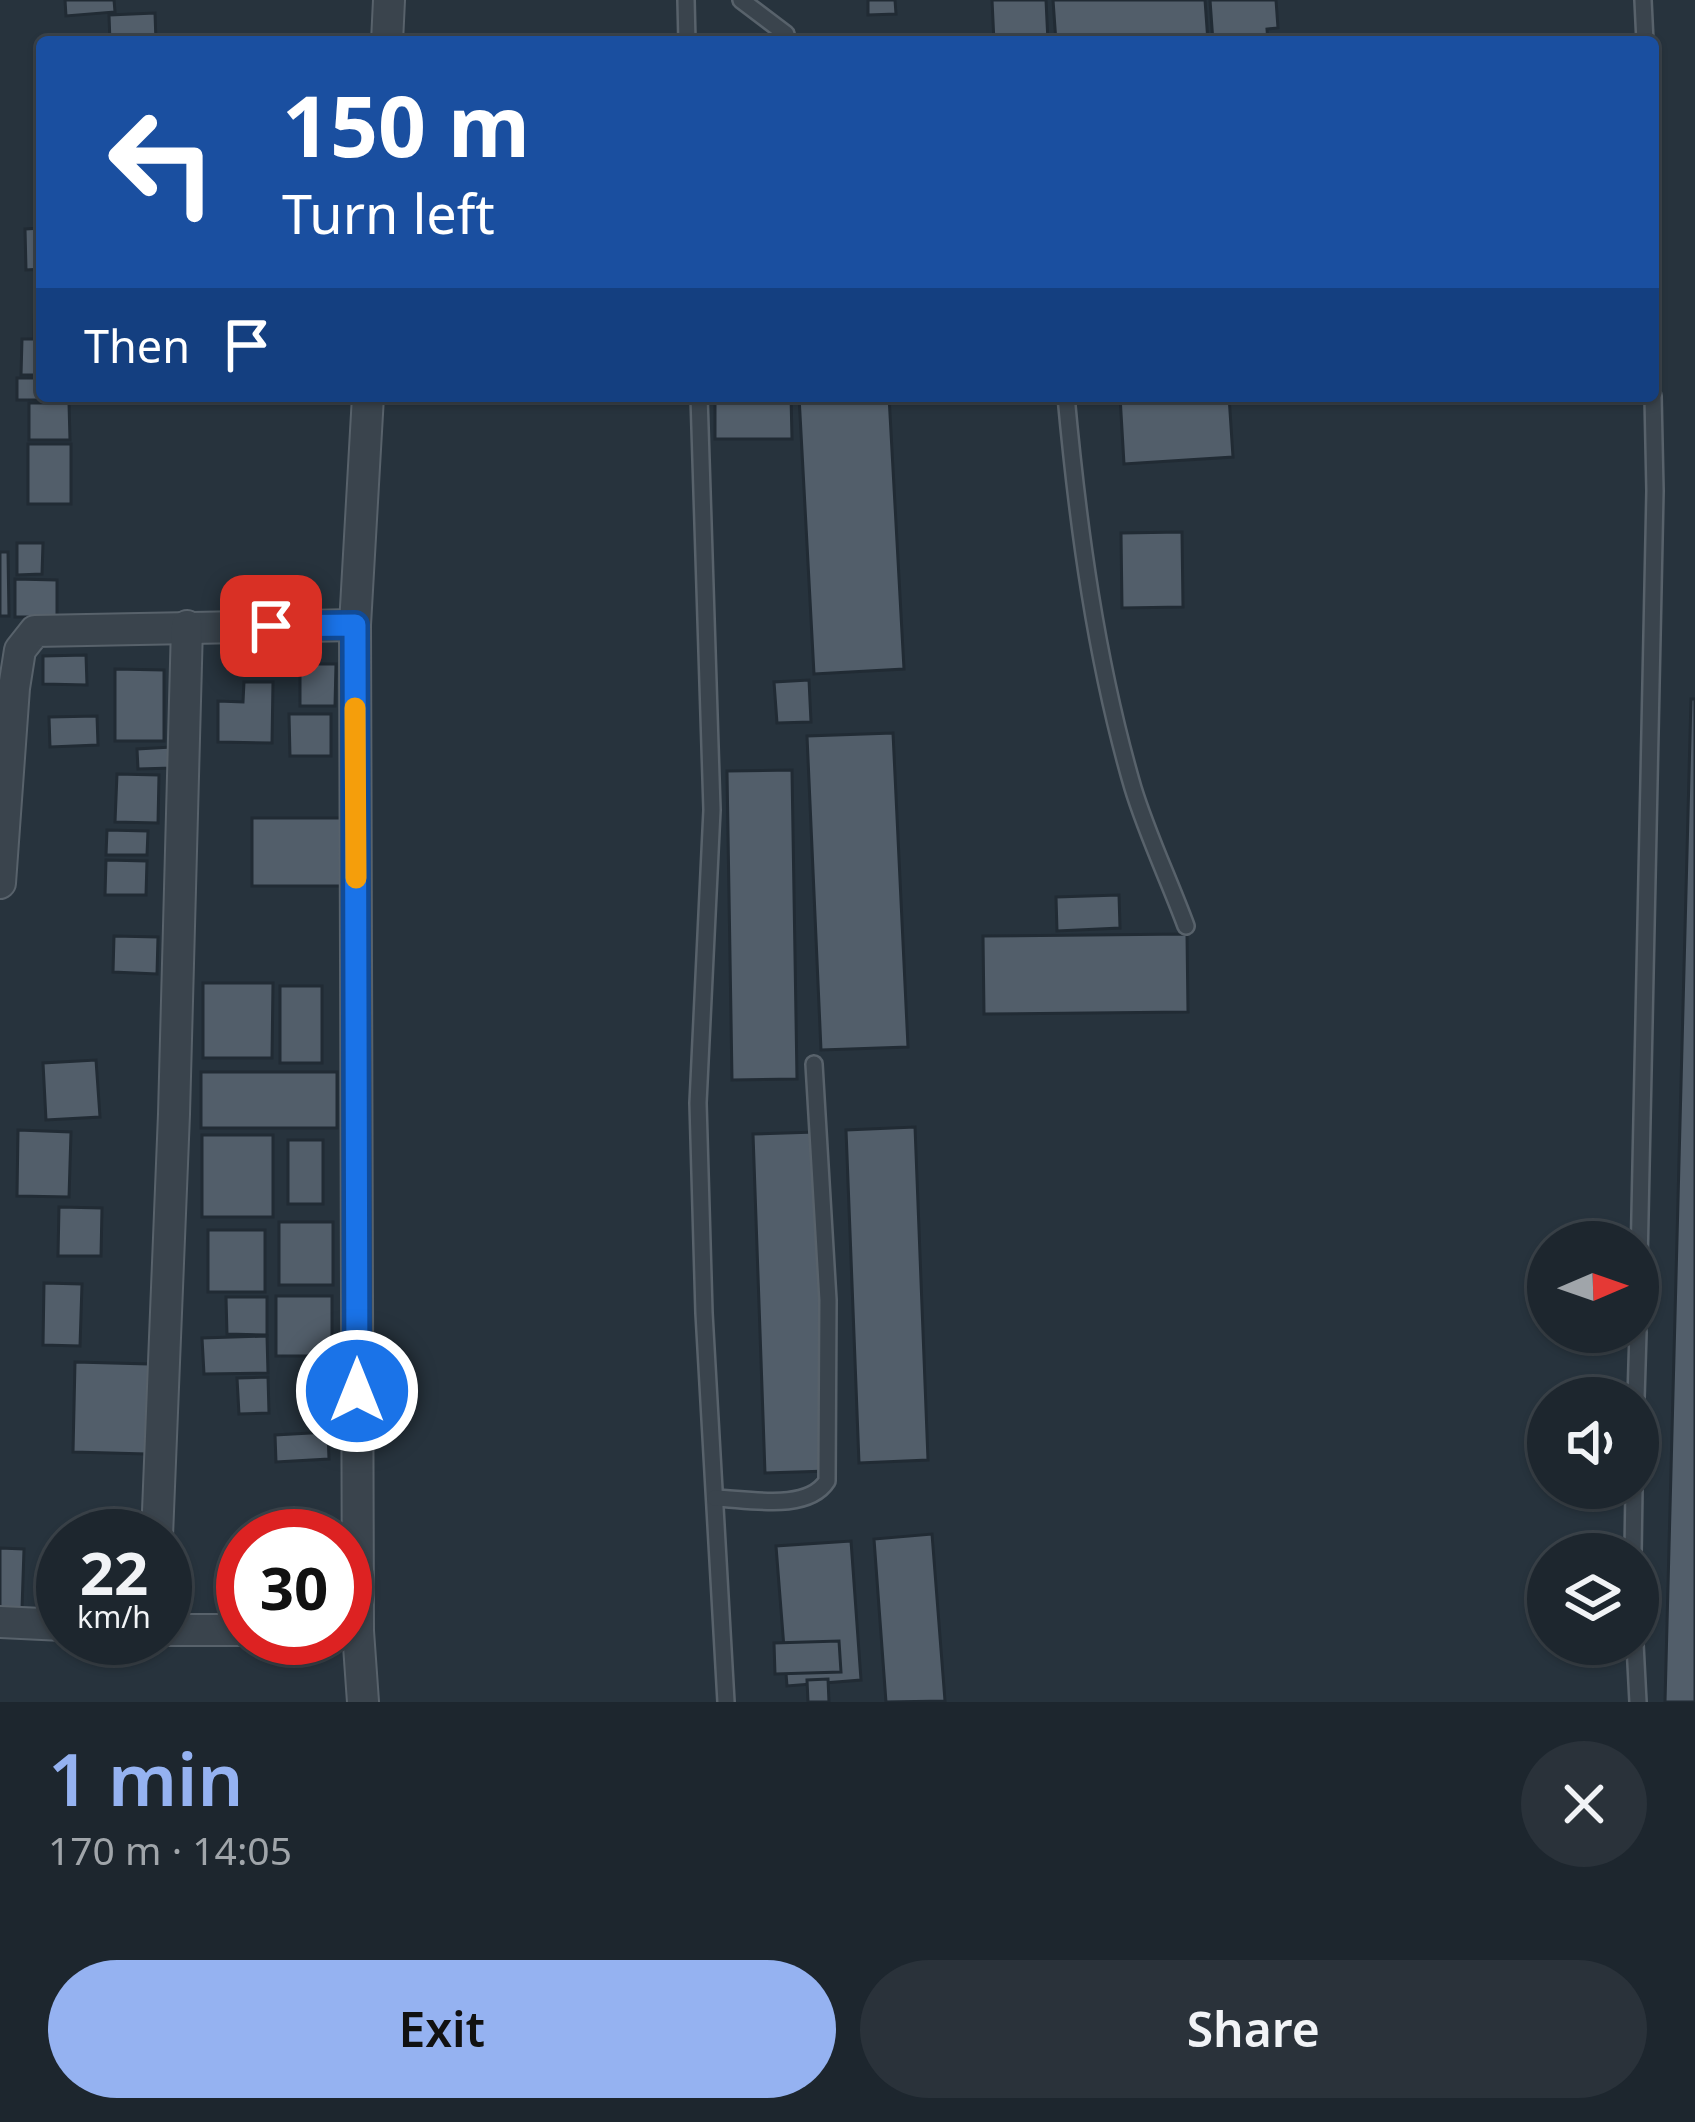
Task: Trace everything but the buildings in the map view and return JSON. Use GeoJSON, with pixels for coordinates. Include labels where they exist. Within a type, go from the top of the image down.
{"type":"FeatureCollection","features":[{"type":"Feature","properties":{"kind":"street"},"geometry":{"type":"LineString","coordinates":[[387,36],[389,0]]}},
{"type":"Feature","properties":{"kind":"street"},"geometry":{"type":"LineString","coordinates":[[351,1509],[355,625],[368,402]]}},
{"type":"Feature","properties":{"kind":"street"},"geometry":{"type":"LineString","coordinates":[[0,883],[20,650],[34,631],[355,625]]}},
{"type":"Feature","properties":{"kind":"street"},"geometry":{"type":"LineString","coordinates":[[158,1509],[187,626]]}},
{"type":"Feature","properties":{"kind":"street"},"geometry":{"type":"LineString","coordinates":[[0,1622],[36,1624]]}},
{"type":"Feature","properties":{"kind":"street"},"geometry":{"type":"LineString","coordinates":[[357,1665],[363,1702]]}},
{"type":"Feature","properties":{"kind":"lane"},"geometry":{"type":"LineString","coordinates":[[686,0],[687,36]]}},
{"type":"Feature","properties":{"kind":"lane"},"geometry":{"type":"LineString","coordinates":[[741,0],[786,36]]}},
{"type":"Feature","properties":{"kind":"lane"},"geometry":{"type":"LineString","coordinates":[[1643,0],[1645,36]]}},
{"type":"Feature","properties":{"kind":"lane"},"geometry":{"type":"LineString","coordinates":[[700,402],[712,811],[698,1103],[726,1702]]}},
{"type":"Feature","properties":{"kind":"lane"},"geometry":{"type":"LineString","coordinates":[[1067,402],[1102,660],[1134,790],[1186,926]]}},
{"type":"Feature","properties":{"kind":"lane"},"geometry":{"type":"LineString","coordinates":[[1640,1221],[1653,402]]}},
{"type":"Feature","properties":{"kind":"lane"},"geometry":{"type":"LineString","coordinates":[[715,1498],[795,1500],[821,1490],[827,1481],[828,1300],[814,1064]]}},
{"type":"Feature","properties":{"kind":"lane"},"geometry":{"type":"LineString","coordinates":[[1636,1665],[1638,1702]]}},
{"type":"Feature","properties":{"kind":"slow traffic"},"geometry":{"type":"LineString","coordinates":[[355,708],[356,878]]}},
{"type":"Feature","properties":{"kind":"route"},"geometry":{"type":"LineString","coordinates":[[271,626],[355,625],[357,1391]]}}]}
